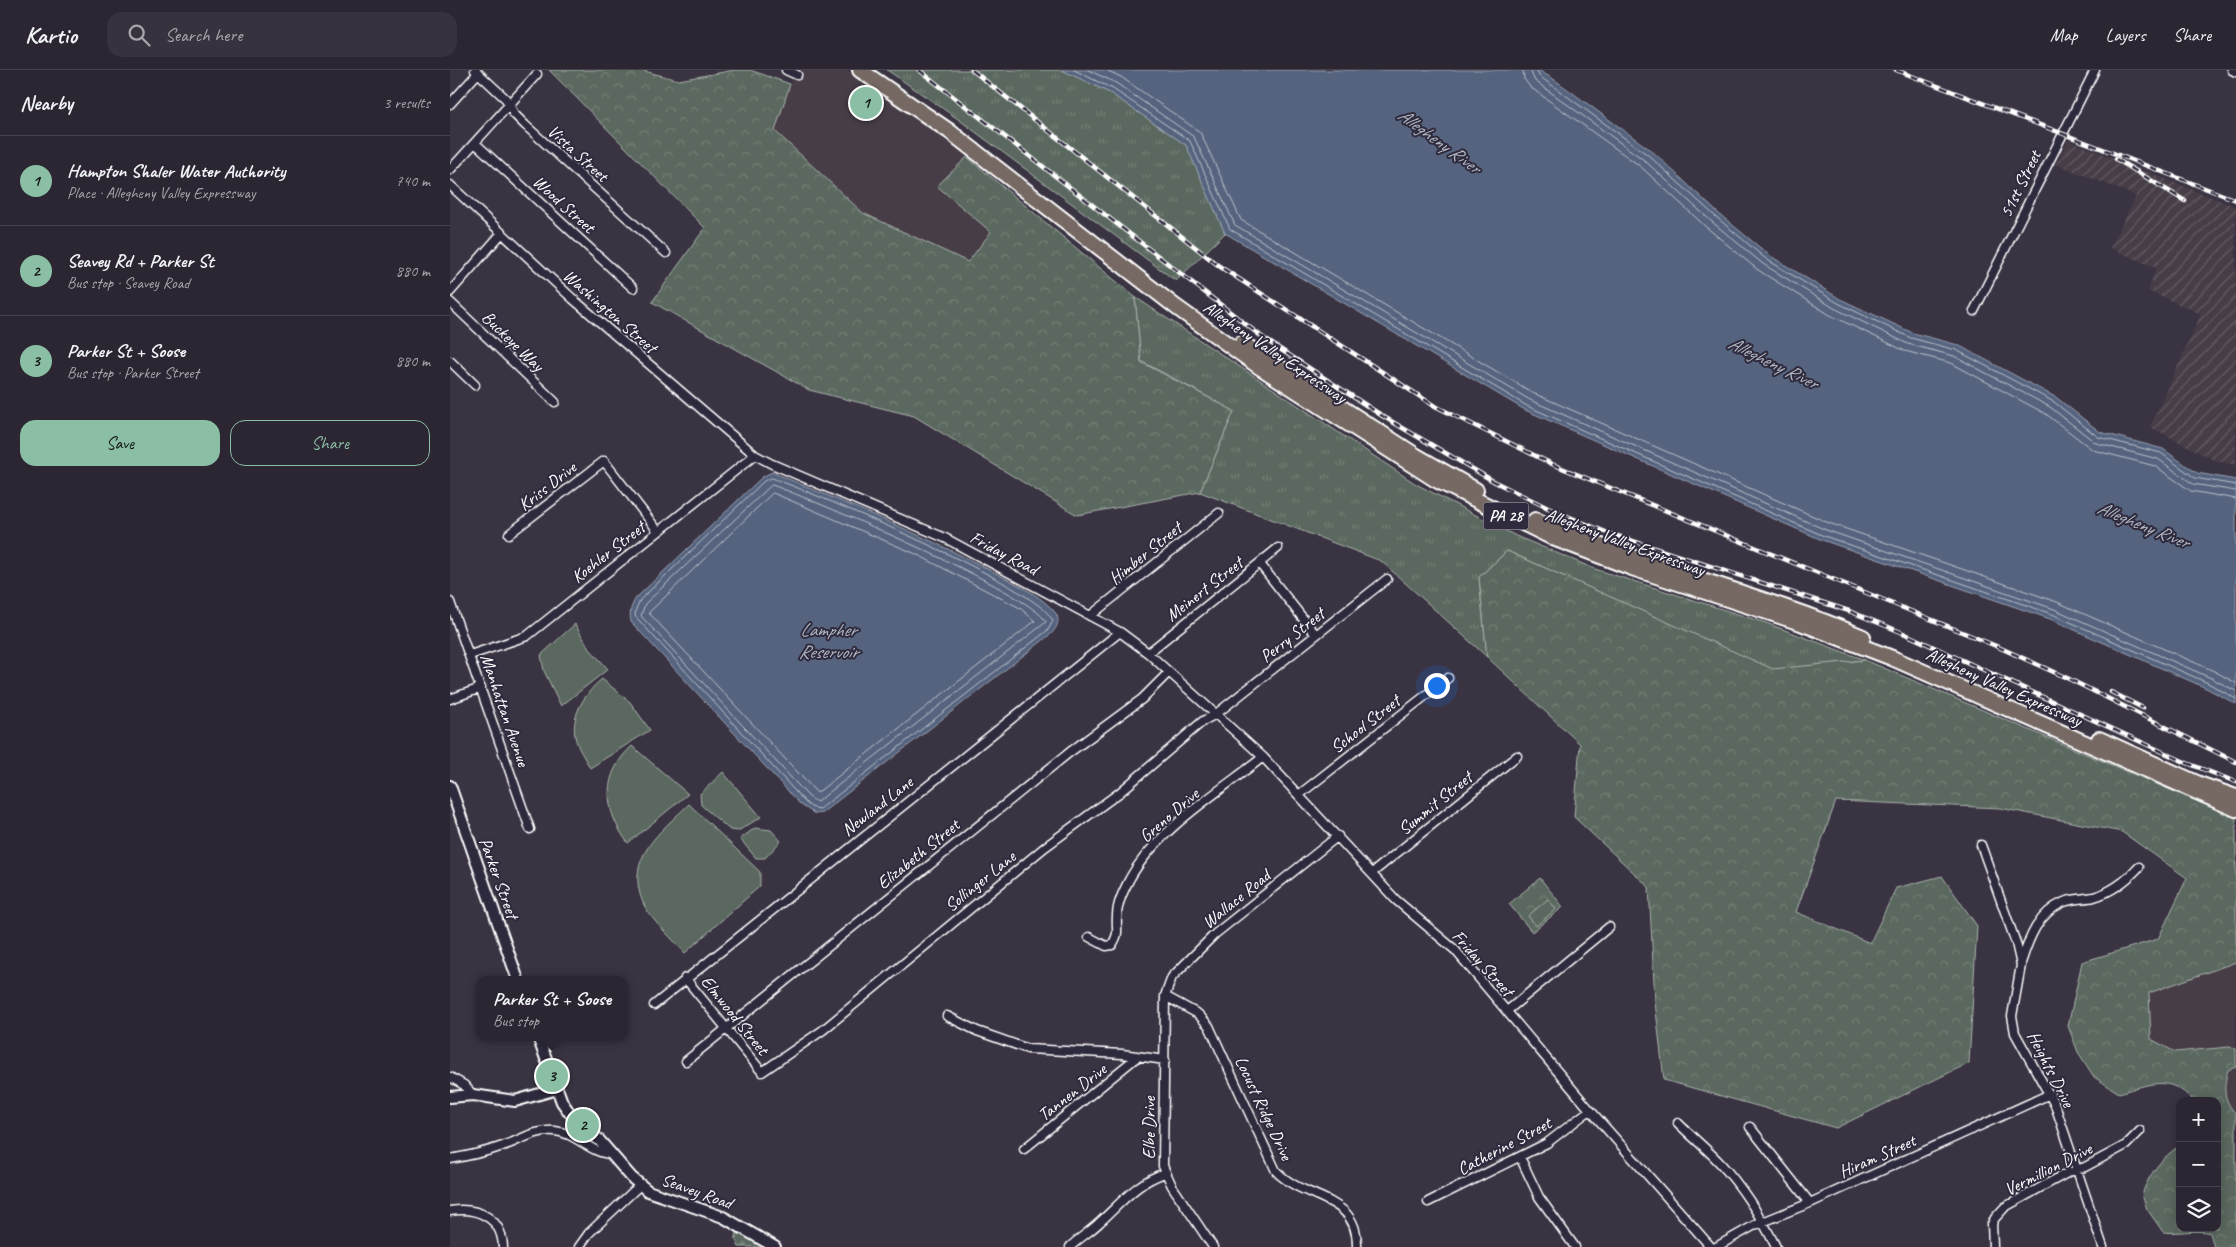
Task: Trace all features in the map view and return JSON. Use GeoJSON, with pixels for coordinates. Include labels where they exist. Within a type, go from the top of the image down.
{"type":"FeatureCollection","features":[{"type":"Feature","properties":{"kind":"highway","name":"Allegheny Valley Expressway"},"geometry":{"type":"LineString","coordinates":[[860,70],[949,131],[1176,307],[1258,366],[1436,480],[1522,524],[1593,554],[1801,624],[1892,658],[2236,809]]}},
{"type":"Feature","properties":{"kind":"highway","name":"Allegheny Valley Expressway"},"geometry":{"type":"LineString","coordinates":[[876,70],[964,131],[1238,340],[1415,455],[1484,495],[1535,520],[1613,552],[1827,622],[1962,677],[2199,784],[2236,797]]}},
{"type":"Feature","properties":{"kind":"street"},"geometry":{"type":"LineString","coordinates":[[786,70],[797,75]]}},
{"type":"Feature","properties":{"kind":"street","name":"51st Street"},"geometry":{"type":"LineString","coordinates":[[1974,311],[2095,70]]}},
{"type":"Feature","properties":{"kind":"street"},"geometry":{"type":"LineString","coordinates":[[2232,70],[2236,72]]}},
{"type":"Feature","properties":{"kind":"street"},"geometry":{"type":"LineString","coordinates":[[450,104],[477,72]]}},
{"type":"Feature","properties":{"kind":"street","name":"Vista Street"},"geometry":{"type":"LineString","coordinates":[[477,72],[509,105],[525,125],[666,253]]}},
{"type":"Feature","properties":{"kind":"street"},"geometry":{"type":"LineString","coordinates":[[450,170],[537,74]]}},
{"type":"Feature","properties":{"kind":"street","name":"Wood Street"},"geometry":{"type":"LineString","coordinates":[[475,143],[633,288]]}},
{"type":"Feature","properties":{"kind":"street","name":"Washington Street"},"geometry":{"type":"LineString","coordinates":[[450,185],[610,332],[755,454]]}},
{"type":"Feature","properties":{"kind":"street"},"geometry":{"type":"LineString","coordinates":[[450,292],[502,233]]}},
{"type":"Feature","properties":{"kind":"street","name":"Buckeye Way"},"geometry":{"type":"LineString","coordinates":[[450,302],[555,402]]}},
{"type":"Feature","properties":{"kind":"street"},"geometry":{"type":"LineString","coordinates":[[450,361],[475,385]]}},
{"type":"Feature","properties":{"kind":"street","name":"Koehler Street"},"geometry":{"type":"LineString","coordinates":[[470,655],[527,636],[755,454]]}},
{"type":"Feature","properties":{"kind":"street","name":"Friday Road"},"geometry":{"type":"LineString","coordinates":[[755,454],[772,464],[945,538],[1120,632],[1148,653],[1216,714]]}},
{"type":"Feature","properties":{"kind":"street","name":"Kriss Drive"},"geometry":{"type":"LineString","coordinates":[[509,534],[604,461],[658,531]]}},
{"type":"Feature","properties":{"kind":"street","name":"Himber Street"},"geometry":{"type":"LineString","coordinates":[[1090,616],[1219,513]]}},
{"type":"Feature","properties":{"kind":"street","name":"Meinert Street"},"geometry":{"type":"LineString","coordinates":[[1148,653],[1278,548]]}},
{"type":"Feature","properties":{"kind":"street"},"geometry":{"type":"LineString","coordinates":[[1260,564],[1316,635]]}},
{"type":"Feature","properties":{"kind":"street","name":"Perry Street"},"geometry":{"type":"LineString","coordinates":[[1216,714],[1387,579]]}},
{"type":"Feature","properties":{"kind":"street","name":"Manhattan Avenue"},"geometry":{"type":"LineString","coordinates":[[450,602],[530,830]]}},
{"type":"Feature","properties":{"kind":"street","name":"Newland Lane"},"geometry":{"type":"LineString","coordinates":[[654,1005],[685,978],[1120,632]]}},
{"type":"Feature","properties":{"kind":"street","name":"Elizabeth Street"},"geometry":{"type":"LineString","coordinates":[[686,1061],[1070,752],[1142,699],[1170,672]]}},
{"type":"Feature","properties":{"kind":"street","name":"School Street"},"geometry":{"type":"LineString","coordinates":[[1300,794],[1448,678]]}},
{"type":"Feature","properties":{"kind":"street"},"geometry":{"type":"LineString","coordinates":[[450,699],[481,688]]}},
{"type":"Feature","properties":{"kind":"street","name":"Friday Street"},"geometry":{"type":"LineString","coordinates":[[1216,714],[1300,794],[1412,914],[1455,950],[1590,1110],[1711,1247]]}},
{"type":"Feature","properties":{"kind":"street","name":"Sollinger Lane"},"geometry":{"type":"LineString","coordinates":[[762,1072],[822,1030],[1045,847],[1119,793],[1203,721],[1216,714]]}},
{"type":"Feature","properties":{"kind":"street","name":"Summit Street"},"geometry":{"type":"LineString","coordinates":[[1372,873],[1517,756]]}},
{"type":"Feature","properties":{"kind":"street","name":"Greno Drive"},"geometry":{"type":"LineString","coordinates":[[1089,937],[1106,946],[1112,945],[1119,933],[1116,917],[1118,902],[1140,861],[1155,841],[1263,758]]}},
{"type":"Feature","properties":{"kind":"street","name":"Parker Street"},"geometry":{"type":"LineString","coordinates":[[450,786],[517,976]]}},
{"type":"Feature","properties":{"kind":"street","name":"Wallace Road"},"geometry":{"type":"LineString","coordinates":[[1165,996],[1177,971],[1215,934],[1338,836]]}},
{"type":"Feature","properties":{"kind":"street","name":"Heights Drive"},"geometry":{"type":"LineString","coordinates":[[1981,845],[2010,925],[2021,965],[2013,1007],[2012,1024],[2050,1094],[2103,1247]]}},
{"type":"Feature","properties":{"kind":"street"},"geometry":{"type":"LineString","coordinates":[[2021,965],[2037,924],[2052,908],[2064,902],[2103,893],[2118,885],[2139,868]]}},
{"type":"Feature","properties":{"kind":"street"},"geometry":{"type":"LineString","coordinates":[[1507,1011],[1609,927]]}},
{"type":"Feature","properties":{"kind":"street","name":"Elmwood Street"},"geometry":{"type":"LineString","coordinates":[[685,978],[762,1072]]}},
{"type":"Feature","properties":{"kind":"street","name":"Elbe Drive"},"geometry":{"type":"LineString","coordinates":[[1165,996],[1163,1019],[1165,1060],[1163,1154],[1165,1173],[1213,1247]]}},
{"type":"Feature","properties":{"kind":"street","name":"Locust Ridge Drive"},"geometry":{"type":"LineString","coordinates":[[1165,996],[1198,1014],[1209,1026],[1276,1171],[1287,1182],[1333,1202],[1348,1213],[1356,1230],[1357,1247]]}},
{"type":"Feature","properties":{"kind":"street"},"geometry":{"type":"LineString","coordinates":[[947,1016],[985,1034],[1028,1049],[1165,1060]]}},
{"type":"Feature","properties":{"kind":"street"},"geometry":{"type":"LineString","coordinates":[[450,1097],[473,1095],[515,1101],[557,1089],[539,1041]]}},
{"type":"Feature","properties":{"kind":"street","name":"Tannen Drive"},"geometry":{"type":"LineString","coordinates":[[1024,1149],[1137,1057]]}},
{"type":"Feature","properties":{"kind":"street"},"geometry":{"type":"LineString","coordinates":[[450,1077],[464,1085],[473,1095]]}},
{"type":"Feature","properties":{"kind":"street","name":"Seavey Road"},"geometry":{"type":"LineString","coordinates":[[557,1089],[569,1112],[612,1154],[640,1185],[660,1196],[728,1220],[775,1247]]}},
{"type":"Feature","properties":{"kind":"street","name":"Hiram Street"},"geometry":{"type":"LineString","coordinates":[[1716,1247],[1764,1222],[2050,1094]]}},
{"type":"Feature","properties":{"kind":"street","name":"Catherine Street"},"geometry":{"type":"LineString","coordinates":[[1428,1202],[1552,1140],[1590,1110]]}},
{"type":"Feature","properties":{"kind":"street"},"geometry":{"type":"LineString","coordinates":[[1678,1123],[1721,1163],[1764,1222],[1776,1247]]}},
{"type":"Feature","properties":{"kind":"street"},"geometry":{"type":"LineString","coordinates":[[1750,1127],[1810,1203]]}},
{"type":"Feature","properties":{"kind":"street"},"geometry":{"type":"LineString","coordinates":[[450,1159],[486,1152],[530,1135],[552,1131],[570,1135],[602,1154],[612,1154]]}},
{"type":"Feature","properties":{"kind":"street","name":"Vermillion Drive"},"geometry":{"type":"LineString","coordinates":[[1993,1247],[1992,1224],[1998,1213],[2017,1200],[2126,1145],[2140,1131]]}},
{"type":"Feature","properties":{"kind":"street"},"geometry":{"type":"LineString","coordinates":[[1520,1157],[1539,1197],[1575,1247]]}},
{"type":"Feature","properties":{"kind":"street"},"geometry":{"type":"LineString","coordinates":[[1070,1247],[1098,1224],[1137,1187],[1146,1180],[1165,1173]]}},
{"type":"Feature","properties":{"kind":"street"},"geometry":{"type":"LineString","coordinates":[[579,1247],[589,1233],[640,1185]]}},
{"type":"Feature","properties":{"kind":"street"},"geometry":{"type":"LineString","coordinates":[[450,1211],[472,1210],[492,1218],[501,1232],[503,1247]]}},
{"type":"Feature","properties":{"kind":"shaded area"},"geometry":{"type":"Polygon","coordinates":[[[798,70],[847,70],[910,111],[967,157],[937,186],[992,232],[968,262],[863,213],[775,131],[790,84],[798,70]]]}},
{"type":"Feature","properties":{"kind":"shaded area"},"geometry":{"type":"Polygon","coordinates":[[[2068,140],[2236,207],[2236,465],[2216,461],[2150,427],[2201,314],[2148,291],[2156,268],[2110,248],[2136,196],[2056,164],[2068,140]]]}},
{"type":"Feature","properties":{"kind":"shaded area"},"geometry":{"type":"Polygon","coordinates":[[[2236,962],[2236,1049],[2229,1047],[2175,1052],[2151,1039],[2149,992],[2236,962]]]}},
{"type":"Feature","properties":{"kind":"shaded area"},"geometry":{"type":"Polygon","coordinates":[[[2236,1067],[2236,1114],[2229,1107],[2223,1088],[2228,1070],[2236,1067]]]}},
{"type":"Feature","properties":{"kind":"green space"},"geometry":{"type":"Polygon","coordinates":[[[549,70],[640,70],[679,80],[735,70],[750,70],[790,84],[775,131],[863,213],[968,262],[991,232],[937,186],[967,157],[1135,297],[1141,362],[1234,411],[1200,492],[1077,515],[914,416],[809,390],[652,302],[705,228],[549,70]]]}},
{"type":"Feature","properties":{"kind":"green space"},"geometry":{"type":"Polygon","coordinates":[[[887,70],[1062,70],[1110,93],[1186,145],[1225,233],[1176,281],[958,119],[887,70]]]}},
{"type":"Feature","properties":{"kind":"green space"},"geometry":{"type":"Polygon","coordinates":[[[1135,297],[1416,484],[1516,536],[1595,569],[1766,623],[1865,660],[1773,670],[1507,551],[1479,577],[1487,657],[1381,561],[1200,492],[1234,411],[1141,361],[1135,297]]]}},
{"type":"Feature","properties":{"kind":"green space"},"geometry":{"type":"Polygon","coordinates":[[[1507,551],[1773,669],[1865,660],[2236,818],[2236,962],[2149,993],[2151,1039],[2175,1052],[2229,1047],[2236,1049],[2236,1067],[2228,1070],[2225,1094],[2226,1099],[2236,1114],[2236,1247],[2214,1247],[2210,1233],[2204,1232],[2221,1232],[2221,1097],[2190,1097],[2176,1087],[2167,1084],[2150,1084],[2119,1093],[2094,1077],[2078,1052],[2068,1026],[2082,962],[2158,939],[2187,878],[2122,832],[2000,808],[1836,801],[1796,912],[1870,943],[1896,888],[1942,876],[1977,926],[1969,1063],[1836,1128],[1664,1080],[1655,1002],[1649,887],[1574,817],[1580,744],[1487,657],[1479,577],[1507,551]]]}},
{"type":"Feature","properties":{"kind":"green space"},"geometry":{"type":"Polygon","coordinates":[[[575,624],[589,648],[608,669],[561,706],[544,671],[541,655],[575,624]]]}},
{"type":"Feature","properties":{"kind":"green space"},"geometry":{"type":"Polygon","coordinates":[[[602,679],[630,702],[650,730],[590,768],[576,740],[575,720],[585,697],[602,679]]]}},
{"type":"Feature","properties":{"kind":"green space"},"geometry":{"type":"Polygon","coordinates":[[[632,746],[688,794],[628,843],[614,818],[609,793],[615,769],[622,757],[632,746]]]}},
{"type":"Feature","properties":{"kind":"green space"},"geometry":{"type":"Polygon","coordinates":[[[723,772],[761,817],[738,831],[730,830],[701,805],[700,794],[723,772]]]}},
{"type":"Feature","properties":{"kind":"green space"},"geometry":{"type":"Polygon","coordinates":[[[689,804],[760,872],[760,886],[685,953],[648,912],[639,890],[638,875],[641,861],[647,849],[666,826],[689,804]]]}},
{"type":"Feature","properties":{"kind":"green space"},"geometry":{"type":"Polygon","coordinates":[[[755,828],[771,830],[781,841],[765,858],[756,858],[740,839],[755,828]]]}},
{"type":"Feature","properties":{"kind":"green space"},"geometry":{"type":"Polygon","coordinates":[[[1540,878],[1563,907],[1532,932],[1509,904],[1540,878]]]}},
{"type":"Feature","properties":{"kind":"green space"},"geometry":{"type":"Polygon","coordinates":[[[1548,899],[1556,909],[1536,926],[1528,916],[1548,899]]]}},
{"type":"Feature","properties":{"kind":"green space"},"geometry":{"type":"Polygon","coordinates":[[[2176,1149],[2176,1232],[2163,1232],[2147,1209],[2142,1195],[2156,1167],[2176,1149]]]}},
{"type":"Feature","properties":{"kind":"green space"},"geometry":{"type":"Polygon","coordinates":[[[738,1231],[765,1247],[739,1247],[735,1238],[738,1231]]]}},
{"type":"Feature","properties":{"kind":"water","name":"Allegheny River"},"geometry":{"type":"Polygon","coordinates":[[[1062,70],[1538,70],[1555,80],[1652,151],[1718,213],[1769,255],[1840,299],[1913,333],[1958,345],[2057,398],[2100,432],[2163,449],[2197,473],[2236,480],[2236,704],[2206,688],[2050,619],[1822,540],[1525,410],[1225,233],[1186,145],[1110,93],[1062,70]]]}},
{"type":"Feature","properties":{"kind":"water","name":"Lampher Reservoir"},"geometry":{"type":"Polygon","coordinates":[[[772,472],[963,556],[1040,598],[1054,611],[1058,620],[1057,626],[1051,634],[822,813],[815,814],[801,805],[631,622],[630,618],[631,609],[636,598],[762,477],[772,472]]]}},
{"type":"Feature","properties":{"kind":"railway"},"geometry":{"type":"LineString","coordinates":[[919,70],[1266,340],[1384,417],[1495,482],[1548,508],[1608,533],[1849,611],[1901,632],[2187,763],[2236,782]]}},
{"type":"Feature","properties":{"kind":"railway"},"geometry":{"type":"LineString","coordinates":[[972,70],[1219,266],[1433,405],[1552,464],[1996,646],[2067,678],[2236,762]]}},
{"type":"Feature","properties":{"kind":"railway"},"geometry":{"type":"LineString","coordinates":[[1896,70],[2236,200]]}},
{"type":"Feature","properties":{"kind":"railway"},"geometry":{"type":"LineString","coordinates":[[2116,159],[2185,201]]}},
{"type":"Feature","properties":{"kind":"railway"},"geometry":{"type":"LineString","coordinates":[[2111,692],[2143,708]]}},
{"type":"Feature","properties":{"kind":"place","name":"Hampton Shaler Water Authority"},"geometry":{"type":"Point","coordinates":[866,103]}},
{"type":"Feature","properties":{"kind":"place","name":"Parker St + Soose"},"geometry":{"type":"Point","coordinates":[552,1076]}},
{"type":"Feature","properties":{"kind":"place","name":"Seavey Rd + Parker St"},"geometry":{"type":"Point","coordinates":[583,1125]}}]}
